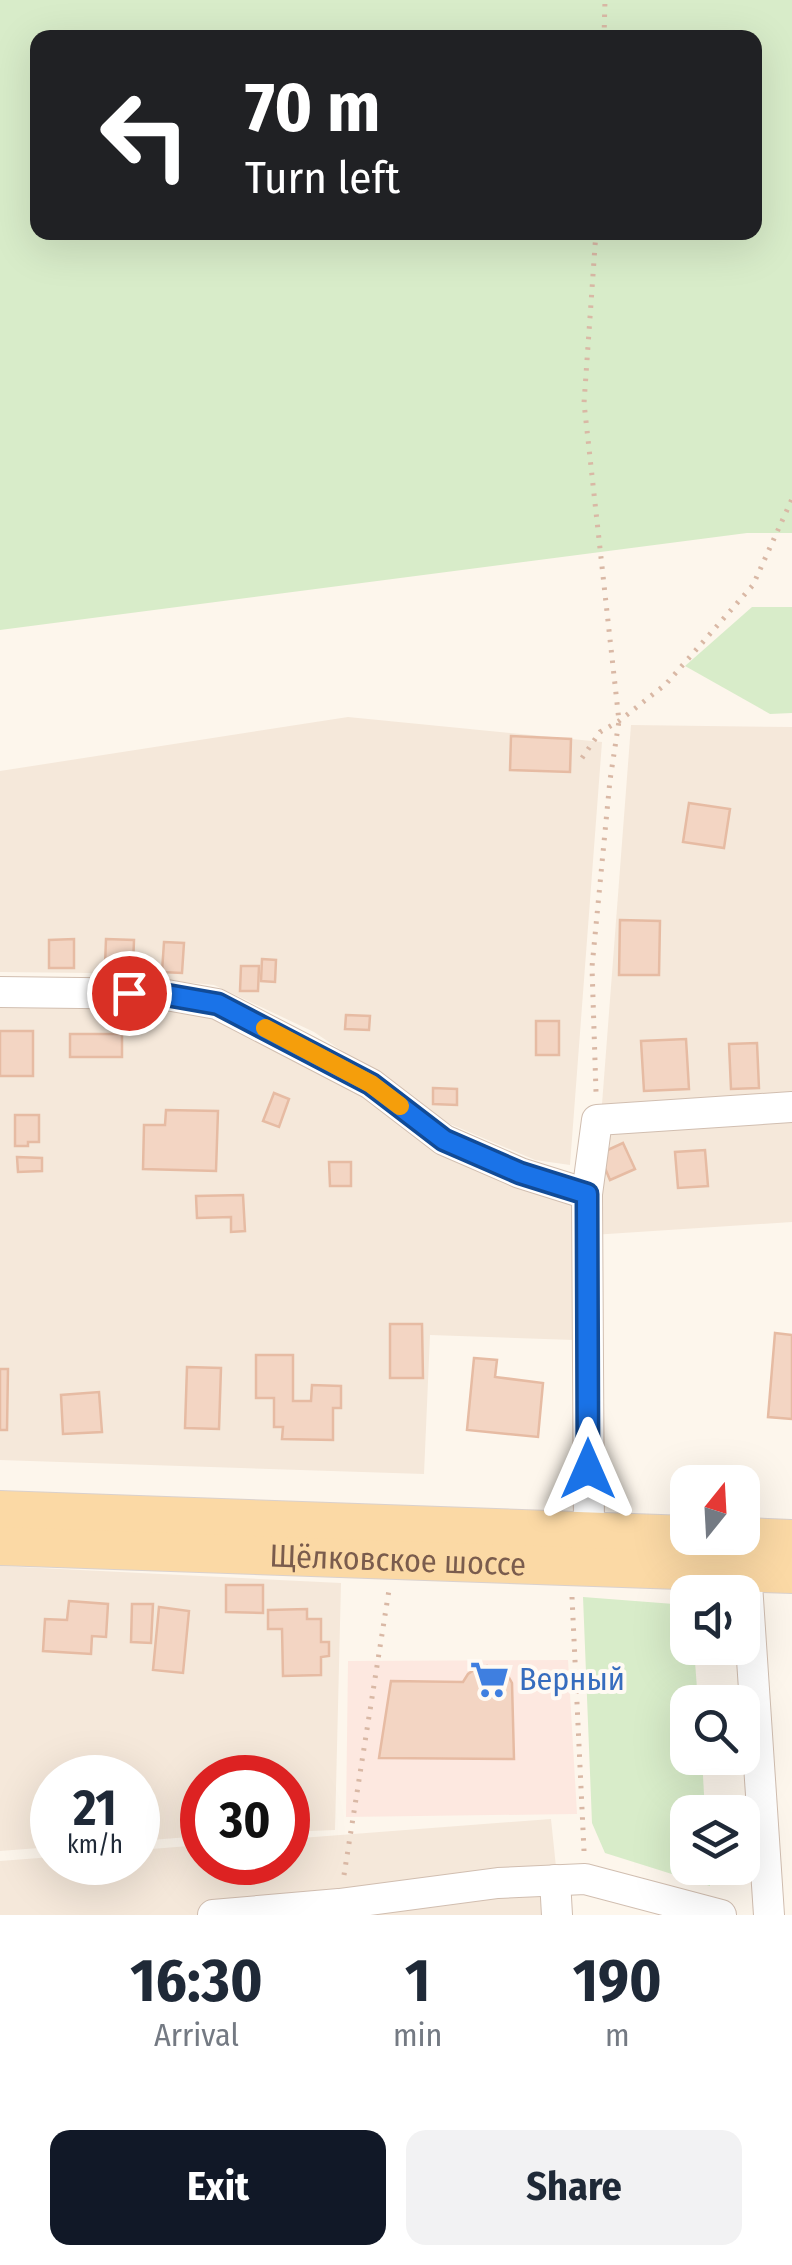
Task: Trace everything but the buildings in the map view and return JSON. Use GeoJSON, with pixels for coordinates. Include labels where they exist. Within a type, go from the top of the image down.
{"type":"FeatureCollection","features":[{"type":"Feature","properties":{"kind":"main road","name":"Щёлковское шоссе"},"geometry":{"type":"LineString","coordinates":[[0,1510],[670,1534]]}},
{"type":"Feature","properties":{"kind":"main road","name":"Щёлковское шоссе"},"geometry":{"type":"LineString","coordinates":[[760,1546],[792,1539]]}},
{"type":"Feature","properties":{"kind":"main road","name":"Щёлковское шоссе"},"geometry":{"type":"LineString","coordinates":[[0,1546],[670,1549]]}},
{"type":"Feature","properties":{"kind":"main road","name":"Щёлковское шоссе"},"geometry":{"type":"LineString","coordinates":[[756,1555],[792,1574]]}},
{"type":"Feature","properties":{"kind":"street"},"geometry":{"type":"LineString","coordinates":[[0,992],[161,994],[218,1004],[371,1084],[444,1140],[520,1173],[587,1194]]}},
{"type":"Feature","properties":{"kind":"street"},"geometry":{"type":"LineString","coordinates":[[589,1532],[592,1322],[587,1194],[597,1120],[792,1106]]}},
{"type":"Feature","properties":{"kind":"street"},"geometry":{"type":"LineString","coordinates":[[745,1555],[778,1856],[770,1915]]}},
{"type":"Feature","properties":{"kind":"street"},"geometry":{"type":"LineString","coordinates":[[557,1915],[570,1879]]}},
{"type":"Feature","properties":{"kind":"street"},"geometry":{"type":"LineString","coordinates":[[213,1915],[339,1904],[498,1883],[570,1879],[721,1915]]}},
{"type":"Feature","properties":{"kind":"path"},"geometry":{"type":"LineString","coordinates":[[604,30],[605,0]]}},
{"type":"Feature","properties":{"kind":"path"},"geometry":{"type":"LineString","coordinates":[[595,240],[584,403],[619,721],[592,967],[597,1120]]}},
{"type":"Feature","properties":{"kind":"path"},"geometry":{"type":"LineString","coordinates":[[582,758],[600,732],[666,684],[753,584],[792,498]]}},
{"type":"Feature","properties":{"kind":"path"},"geometry":{"type":"LineString","coordinates":[[339,1904],[391,1577]]}},
{"type":"Feature","properties":{"kind":"path"},"geometry":{"type":"LineString","coordinates":[[570,1879],[572,1585]]}},
{"type":"Feature","properties":{"kind":"shaded area"},"geometry":{"type":"Polygon","coordinates":[[[348,717],[602,742],[570,1165],[535,1160],[450,1124],[314,1032],[214,985],[89,973],[0,972],[0,771],[348,717]]]}},
{"type":"Feature","properties":{"kind":"shaded area"},"geometry":{"type":"Polygon","coordinates":[[[631,725],[792,727],[792,1222],[592,1235],[631,725]]]}},
{"type":"Feature","properties":{"kind":"shaded area"},"geometry":{"type":"Polygon","coordinates":[[[0,1007],[160,1009],[213,1017],[363,1096],[436,1152],[514,1187],[573,1205],[574,1340],[430,1335],[424,1474],[0,1460],[0,1007]]]}},
{"type":"Feature","properties":{"kind":"shaded area"},"geometry":{"type":"Polygon","coordinates":[[[0,1566],[341,1583],[335,1830],[310,1831],[310,1755],[180,1755],[180,1838],[160,1839],[160,1755],[30,1755],[30,1849],[0,1851],[0,1566]]]}},
{"type":"Feature","properties":{"kind":"shaded area"},"geometry":{"type":"Polygon","coordinates":[[[568,1660],[577,1814],[346,1817],[348,1661],[568,1660]]]}},
{"type":"Feature","properties":{"kind":"shaded area"},"geometry":{"type":"Polygon","coordinates":[[[551,1819],[561,1915],[0,1915],[0,1861],[30,1859],[30,1885],[160,1885],[160,1848],[180,1847],[180,1885],[310,1885],[310,1837],[551,1819]]]}},
{"type":"Feature","properties":{"kind":"green space"},"geometry":{"type":"Polygon","coordinates":[[[0,0],[792,0],[792,533],[747,533],[0,630],[0,0]]]}},
{"type":"Feature","properties":{"kind":"green space"},"geometry":{"type":"Polygon","coordinates":[[[752,607],[792,607],[792,713],[770,714],[685,666],[752,607]]]}},
{"type":"Feature","properties":{"kind":"green space"},"geometry":{"type":"Polygon","coordinates":[[[583,1597],[670,1604],[670,1665],[695,1665],[697,1685],[670,1685],[670,1775],[703,1775],[704,1795],[670,1795],[670,1873],[605,1853],[592,1823],[583,1597]]]}},
{"type":"Feature","properties":{"kind":"slow traffic"},"geometry":{"type":"LineString","coordinates":[[265,1028],[371,1084],[400,1106]]}},
{"type":"Feature","properties":{"kind":"place","name":"Верный"},"geometry":{"type":"Point","coordinates":[489,1679]}},
{"type":"Feature","properties":{"kind":"route"},"geometry":{"type":"LineString","coordinates":[[129,993],[218,1004],[371,1084],[444,1140],[520,1173],[587,1194],[588,1469]]}}]}
